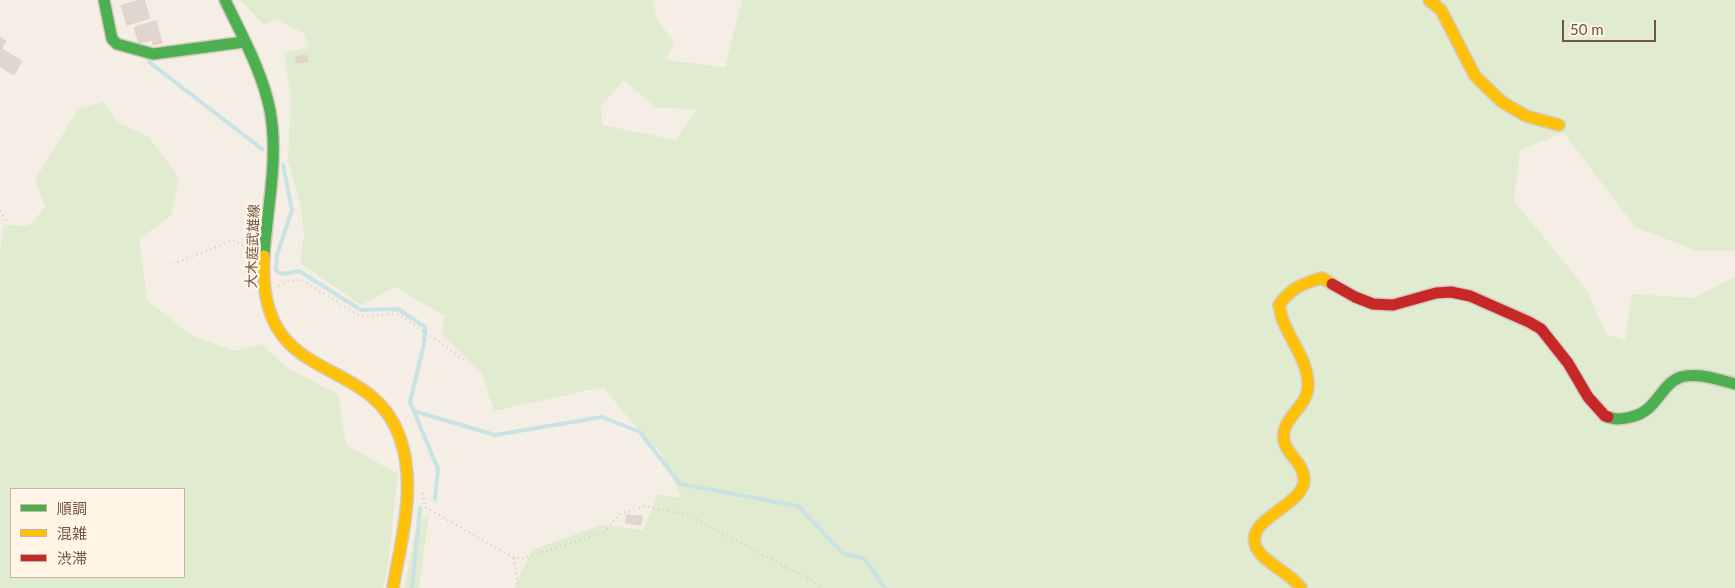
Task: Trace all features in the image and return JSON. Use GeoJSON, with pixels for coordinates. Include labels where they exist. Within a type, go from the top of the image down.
{"type":"FeatureCollection","features":[{"type":"Feature","properties":{"kind":"street"},"geometry":{"type":"LineString","coordinates":[[104,0],[112,39],[117,44],[153,54],[244,42]]}},
{"type":"Feature","properties":{"kind":"street","name":"大木庭武雄線"},"geometry":{"type":"LineString","coordinates":[[225,0],[262,83],[272,125],[273,164],[264,257],[265,293],[273,320],[286,341],[303,358],[346,380],[371,396],[390,417],[404,445],[407,465],[407,498],[393,588]]}},
{"type":"Feature","properties":{"kind":"street"},"geometry":{"type":"LineString","coordinates":[[1429,0],[1441,10],[1475,76],[1502,102],[1526,116],[1559,124]]}},
{"type":"Feature","properties":{"kind":"street"},"geometry":{"type":"LineString","coordinates":[[1301,588],[1295,580],[1261,554],[1255,543],[1254,536],[1258,528],[1296,497],[1302,487],[1301,467],[1284,443],[1283,428],[1305,398],[1308,388],[1306,373],[1283,322],[1279,305],[1287,294],[1299,285],[1322,278],[1355,297],[1373,304],[1393,305],[1436,293],[1451,292],[1470,296],[1541,329],[1568,363],[1588,397],[1605,416],[1618,420],[1641,415],[1650,408],[1668,386],[1680,377],[1695,375],[1735,384]]}},
{"type":"Feature","properties":{"kind":"path"},"geometry":{"type":"LineString","coordinates":[[0,211],[8,223]]}},
{"type":"Feature","properties":{"kind":"path"},"geometry":{"type":"LineString","coordinates":[[173,264],[233,240],[264,257]]}},
{"type":"Feature","properties":{"kind":"path"},"geometry":{"type":"LineString","coordinates":[[265,293],[287,281],[302,280],[360,316],[398,314],[470,364]]}},
{"type":"Feature","properties":{"kind":"path"},"geometry":{"type":"LineString","coordinates":[[423,491],[425,506],[514,558],[524,558],[605,532],[619,514],[645,506],[688,514],[813,581],[819,588]]}},
{"type":"Feature","properties":{"kind":"path"},"geometry":{"type":"LineString","coordinates":[[514,558],[518,588]]}},
{"type":"Feature","properties":{"kind":"green space"},"geometry":{"type":"Polygon","coordinates":[[[240,0],[653,0],[657,19],[674,42],[666,60],[725,67],[742,0],[1735,0],[1735,251],[1697,251],[1635,227],[1564,133],[1520,150],[1514,201],[1587,290],[1606,334],[1625,340],[1632,294],[1693,298],[1735,277],[1735,588],[514,588],[532,550],[601,525],[643,530],[658,494],[682,498],[662,454],[629,419],[603,387],[494,411],[483,375],[441,333],[445,316],[395,287],[361,305],[300,263],[304,233],[301,209],[288,160],[291,99],[284,53],[309,47],[303,33],[275,19],[264,25],[240,0]],[[624,80],[600,107],[603,125],[676,140],[697,109],[656,108],[624,80]]]}},
{"type":"Feature","properties":{"kind":"green space"},"geometry":{"type":"Polygon","coordinates":[[[104,102],[117,122],[149,137],[179,178],[171,216],[139,239],[147,300],[191,335],[234,351],[262,344],[287,368],[338,394],[346,445],[398,474],[388,564],[383,588],[0,588],[0,253],[4,225],[29,226],[45,207],[35,180],[78,109],[104,102]]]}},
{"type":"Feature","properties":{"kind":"green space"},"geometry":{"type":"Polygon","coordinates":[[[429,514],[419,588],[404,588],[417,524],[429,514]]]}},
{"type":"Feature","properties":{"kind":"building"},"geometry":{"type":"Polygon","coordinates":[[[144,0],[150,18],[127,25],[121,6],[144,0]]]}},
{"type":"Feature","properties":{"kind":"building"},"geometry":{"type":"Polygon","coordinates":[[[156,21],[162,43],[153,45],[152,40],[139,43],[134,28],[156,21]]]}},
{"type":"Feature","properties":{"kind":"building"},"geometry":{"type":"Polygon","coordinates":[[[0,37],[6,41],[0,51],[0,37]]]}},
{"type":"Feature","properties":{"kind":"building"},"geometry":{"type":"Polygon","coordinates":[[[2,49],[22,61],[14,75],[0,66],[0,53],[2,49]]]}},
{"type":"Feature","properties":{"kind":"building"},"geometry":{"type":"Polygon","coordinates":[[[307,56],[308,62],[296,63],[296,57],[307,56]]]}},
{"type":"Feature","properties":{"kind":"building"},"geometry":{"type":"Polygon","coordinates":[[[627,515],[642,516],[641,525],[626,523],[627,515]]]}},
{"type":"Feature","properties":{"kind":"waterway"},"geometry":{"type":"LineString","coordinates":[[149,62],[262,149]]}},
{"type":"Feature","properties":{"kind":"waterway"},"geometry":{"type":"LineString","coordinates":[[283,165],[292,210],[277,255],[276,271],[282,274],[299,271],[361,310],[398,309],[425,327],[424,344],[410,402],[438,469],[435,499]]}},
{"type":"Feature","properties":{"kind":"waterway"},"geometry":{"type":"LineString","coordinates":[[414,411],[495,435],[602,417],[640,432],[680,484],[798,506],[843,553],[865,559],[885,588]]}},
{"type":"Feature","properties":{"kind":"waterway"},"geometry":{"type":"LineString","coordinates":[[412,588],[420,508]]}},
{"type":"Feature","properties":{"kind":"traffic: fast"},"geometry":{"type":"LineString","coordinates":[[104,0],[112,39],[117,44],[153,54],[244,42]]}},
{"type":"Feature","properties":{"kind":"traffic: fast"},"geometry":{"type":"LineString","coordinates":[[225,0],[257,68],[270,110],[273,165],[264,256]]}},
{"type":"Feature","properties":{"kind":"traffic: fast"},"geometry":{"type":"LineString","coordinates":[[1608,417],[1622,419],[1640,414],[1653,404],[1668,385],[1681,377],[1694,375],[1735,384]]}},
{"type":"Feature","properties":{"kind":"traffic: slow"},"geometry":{"type":"LineString","coordinates":[[1429,0],[1441,10],[1475,76],[1502,102],[1526,116],[1559,125]]}},
{"type":"Feature","properties":{"kind":"traffic: slow"},"geometry":{"type":"LineString","coordinates":[[264,256],[266,299],[278,329],[296,349],[365,391],[385,410],[400,438],[405,456],[407,494],[406,513],[393,588]]}},
{"type":"Feature","properties":{"kind":"traffic: slow"},"geometry":{"type":"LineString","coordinates":[[1301,588],[1263,556],[1255,544],[1255,535],[1259,527],[1267,519],[1295,498],[1301,490],[1304,481],[1302,470],[1286,446],[1284,433],[1290,419],[1307,394],[1308,378],[1303,361],[1283,321],[1279,305],[1292,291],[1309,282],[1322,278],[1332,284]]}},
{"type":"Feature","properties":{"kind":"traffic: jam"},"geometry":{"type":"LineString","coordinates":[[1332,284],[1355,297],[1373,304],[1393,305],[1436,293],[1451,292],[1470,296],[1529,322],[1541,329],[1568,363],[1588,397],[1608,417]]}}]}
